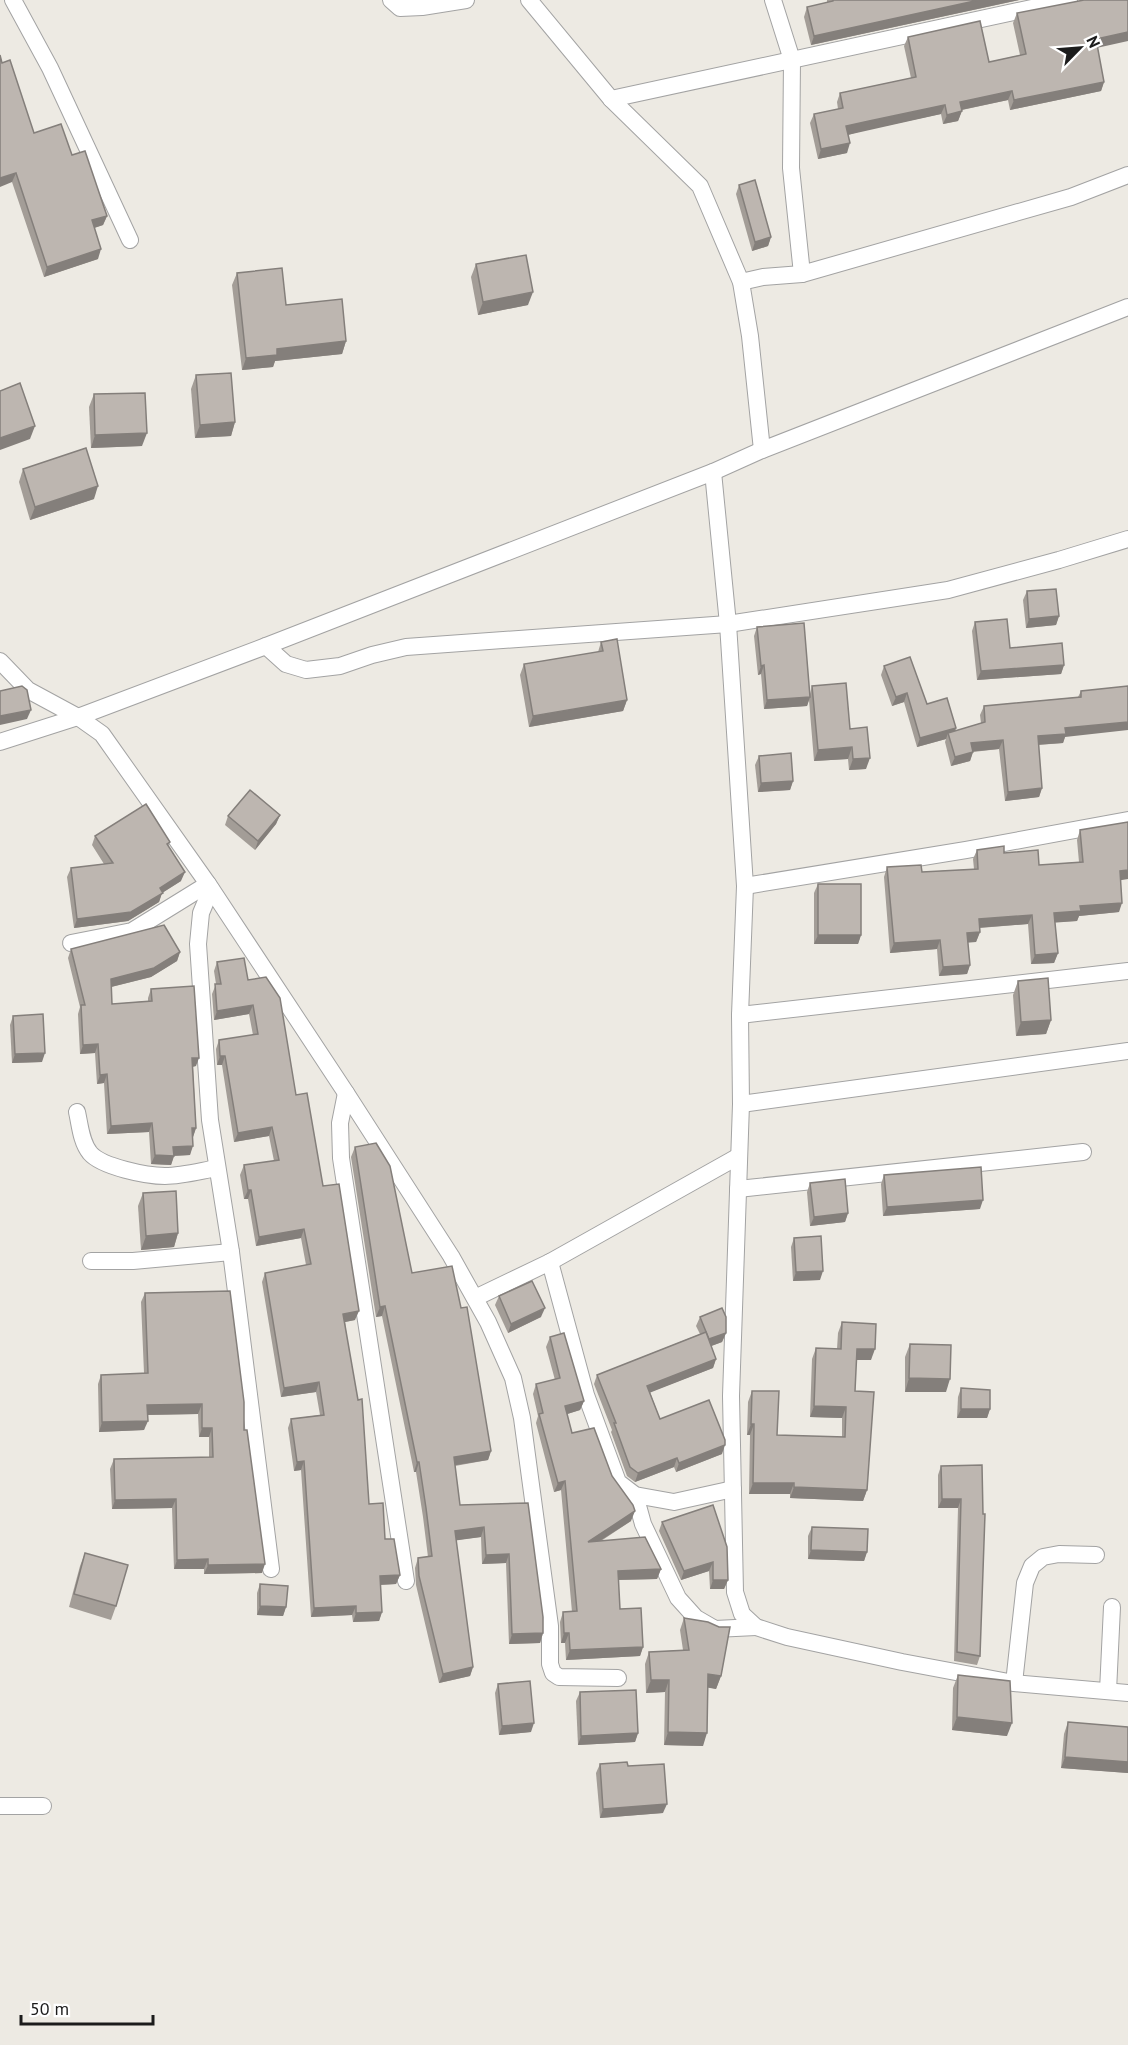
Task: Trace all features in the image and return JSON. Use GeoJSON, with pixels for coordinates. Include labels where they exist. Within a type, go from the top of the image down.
{"type":"FeatureCollection","features":[{"type":"Feature","properties":{"kind":"street"},"geometry":{"type":"LineString","coordinates":[[13,0],[50,68],[130,240]]}},
{"type":"Feature","properties":{"kind":"street"},"geometry":{"type":"LineString","coordinates":[[391,0],[400,8],[466,0]]}},
{"type":"Feature","properties":{"kind":"street"},"geometry":{"type":"LineString","coordinates":[[529,0],[611,99],[700,186],[741,282],[750,336],[762,450]]}},
{"type":"Feature","properties":{"kind":"street"},"geometry":{"type":"LineString","coordinates":[[773,0],[792,60],[791,168],[802,274]]}},
{"type":"Feature","properties":{"kind":"street"},"geometry":{"type":"LineString","coordinates":[[611,99],[1070,0]]}},
{"type":"Feature","properties":{"kind":"street"},"geometry":{"type":"LineString","coordinates":[[741,282],[763,277],[802,274],[1071,197],[1128,175]]}},
{"type":"Feature","properties":{"kind":"street"},"geometry":{"type":"LineString","coordinates":[[0,742],[78,717],[266,646],[1128,307]]}},
{"type":"Feature","properties":{"kind":"street"},"geometry":{"type":"LineString","coordinates":[[713,472],[728,624],[745,886],[740,1015],[741,1104],[731,1396],[735,1592],[742,1614],[756,1627]]}},
{"type":"Feature","properties":{"kind":"street"},"geometry":{"type":"LineString","coordinates":[[266,646],[286,664],[306,670],[340,666],[406,647],[728,624],[948,590],[1128,539]]}},
{"type":"Feature","properties":{"kind":"street"},"geometry":{"type":"LineString","coordinates":[[0,661],[28,690],[78,717],[102,734],[210,887],[450,1256],[488,1322],[513,1378],[522,1418],[550,1626],[550,1664],[553,1673],[559,1677],[618,1678]]}},
{"type":"Feature","properties":{"kind":"street"},"geometry":{"type":"LineString","coordinates":[[745,886],[966,850],[1128,820]]}},
{"type":"Feature","properties":{"kind":"street"},"geometry":{"type":"LineString","coordinates":[[71,943],[132,931],[210,887]]}},
{"type":"Feature","properties":{"kind":"street"},"geometry":{"type":"LineString","coordinates":[[210,887],[201,913],[198,944],[210,1120],[231,1252],[271,1569]]}},
{"type":"Feature","properties":{"kind":"street"},"geometry":{"type":"LineString","coordinates":[[740,1015],[1128,971]]}},
{"type":"Feature","properties":{"kind":"street"},"geometry":{"type":"LineString","coordinates":[[741,1104],[1128,1051]]}},
{"type":"Feature","properties":{"kind":"street"},"geometry":{"type":"LineString","coordinates":[[346,1093],[340,1123],[341,1158],[406,1581]]}},
{"type":"Feature","properties":{"kind":"street"},"geometry":{"type":"LineString","coordinates":[[77,1112],[82,1138],[89,1152],[99,1161],[138,1173],[165,1176],[217,1168]]}},
{"type":"Feature","properties":{"kind":"street"},"geometry":{"type":"LineString","coordinates":[[738,1189],[1083,1152]]}},
{"type":"Feature","properties":{"kind":"street"},"geometry":{"type":"LineString","coordinates":[[475,1298],[550,1262],[739,1156]]}},
{"type":"Feature","properties":{"kind":"street"},"geometry":{"type":"LineString","coordinates":[[91,1261],[133,1262],[231,1252]]}},
{"type":"Feature","properties":{"kind":"street"},"geometry":{"type":"LineString","coordinates":[[550,1262],[590,1406],[618,1482],[635,1495],[674,1502],[733,1489]]}},
{"type":"Feature","properties":{"kind":"street"},"geometry":{"type":"LineString","coordinates":[[635,1495],[643,1524],[678,1598],[696,1618],[715,1629],[756,1627],[787,1637],[1014,1683],[1128,1693]]}},
{"type":"Feature","properties":{"kind":"street"},"geometry":{"type":"LineString","coordinates":[[1014,1683],[1025,1582],[1032,1566],[1043,1557],[1059,1554],[1096,1555]]}},
{"type":"Feature","properties":{"kind":"street"},"geometry":{"type":"LineString","coordinates":[[1108,1691],[1112,1607]]}},
{"type":"Feature","properties":{"kind":"street"},"geometry":{"type":"LineString","coordinates":[[0,1806],[43,1806]]}},
{"type":"Feature","properties":{"kind":"building"},"geometry":{"type":"Polygon","coordinates":[[[833,0],[979,0],[814,36],[807,7],[833,0]]]}},
{"type":"Feature","properties":{"kind":"building"},"geometry":{"type":"Polygon","coordinates":[[[1084,0],[1128,0],[1128,32],[1096,39],[1104,82],[1014,100],[1012,91],[960,102],[962,111],[947,115],[945,105],[846,126],[850,143],[821,149],[814,114],[843,108],[840,93],[916,77],[908,37],[980,21],[989,62],[1026,54],[1017,13],[1084,0]]]}},
{"type":"Feature","properties":{"kind":"building"},"geometry":{"type":"Polygon","coordinates":[[[0,55],[2,63],[10,60],[34,133],[61,124],[72,155],[85,151],[107,216],[92,220],[101,249],[47,267],[16,173],[0,178],[0,55]]]}},
{"type":"Feature","properties":{"kind":"building"},"geometry":{"type":"Polygon","coordinates":[[[755,180],[771,237],[755,242],[739,185],[755,180]]]}},
{"type":"Feature","properties":{"kind":"building"},"geometry":{"type":"Polygon","coordinates":[[[526,255],[533,292],[483,302],[476,264],[526,255]]]}},
{"type":"Feature","properties":{"kind":"building"},"geometry":{"type":"Polygon","coordinates":[[[282,268],[286,305],[342,299],[346,341],[277,349],[277,355],[246,358],[237,273],[282,268]]]}},
{"type":"Feature","properties":{"kind":"building"},"geometry":{"type":"Polygon","coordinates":[[[231,373],[235,422],[200,425],[196,375],[231,373]]]}},
{"type":"Feature","properties":{"kind":"building"},"geometry":{"type":"Polygon","coordinates":[[[20,383],[35,426],[0,438],[0,391],[20,383]]]}},
{"type":"Feature","properties":{"kind":"building"},"geometry":{"type":"Polygon","coordinates":[[[145,393],[147,433],[95,435],[94,394],[145,393]]]}},
{"type":"Feature","properties":{"kind":"building"},"geometry":{"type":"Polygon","coordinates":[[[86,448],[98,486],[35,507],[23,469],[86,448]]]}},
{"type":"Feature","properties":{"kind":"building"},"geometry":{"type":"Polygon","coordinates":[[[1056,589],[1059,616],[1029,619],[1027,591],[1056,589]]]}},
{"type":"Feature","properties":{"kind":"building"},"geometry":{"type":"Polygon","coordinates":[[[1007,619],[1010,648],[1062,643],[1064,665],[981,671],[975,622],[1007,619]]]}},
{"type":"Feature","properties":{"kind":"building"},"geometry":{"type":"Polygon","coordinates":[[[804,623],[810,697],[767,700],[757,627],[804,623]]]}},
{"type":"Feature","properties":{"kind":"building"},"geometry":{"type":"Polygon","coordinates":[[[617,639],[627,700],[533,716],[524,664],[603,651],[601,642],[617,639]]]}},
{"type":"Feature","properties":{"kind":"building"},"geometry":{"type":"Polygon","coordinates":[[[910,657],[927,704],[947,698],[956,728],[920,738],[907,693],[896,697],[884,666],[910,657]]]}},
{"type":"Feature","properties":{"kind":"building"},"geometry":{"type":"Polygon","coordinates":[[[846,683],[850,729],[867,727],[870,758],[853,759],[852,747],[818,750],[812,686],[846,683]]]}},
{"type":"Feature","properties":{"kind":"building"},"geometry":{"type":"Polygon","coordinates":[[[22,686],[27,690],[31,710],[0,716],[0,691],[22,686]]]}},
{"type":"Feature","properties":{"kind":"building"},"geometry":{"type":"Polygon","coordinates":[[[1128,686],[1128,722],[1065,728],[1066,734],[1038,736],[1042,788],[1008,792],[1003,740],[971,743],[973,752],[955,757],[948,733],[985,722],[984,706],[1081,697],[1081,691],[1128,686]]]}},
{"type":"Feature","properties":{"kind":"building"},"geometry":{"type":"Polygon","coordinates":[[[791,753],[793,781],[761,783],[759,756],[791,753]]]}},
{"type":"Feature","properties":{"kind":"building"},"geometry":{"type":"Polygon","coordinates":[[[250,790],[280,815],[258,841],[228,816],[250,790]]]}},
{"type":"Feature","properties":{"kind":"building"},"geometry":{"type":"Polygon","coordinates":[[[146,804],[170,842],[167,844],[185,872],[160,888],[163,893],[131,912],[77,919],[71,868],[113,863],[95,836],[146,804]]]}},
{"type":"Feature","properties":{"kind":"building"},"geometry":{"type":"Polygon","coordinates":[[[1128,822],[1128,870],[1120,871],[1122,903],[1080,906],[1081,911],[1054,913],[1058,953],[1035,955],[1032,915],[979,919],[980,932],[967,933],[970,965],[943,967],[940,940],[894,943],[887,867],[921,865],[922,872],[978,869],[977,850],[1004,846],[1004,853],[1038,850],[1039,865],[1083,862],[1080,830],[1128,822]]]}},
{"type":"Feature","properties":{"kind":"building"},"geometry":{"type":"Polygon","coordinates":[[[818,884],[861,884],[861,935],[818,935],[818,884]]]}},
{"type":"Feature","properties":{"kind":"building"},"geometry":{"type":"Polygon","coordinates":[[[164,925],[180,952],[154,968],[111,979],[112,1004],[152,1001],[151,989],[194,986],[199,1058],[192,1058],[196,1128],[192,1128],[193,1146],[173,1147],[174,1156],[155,1155],[152,1123],[111,1126],[107,1074],[100,1075],[98,1044],[83,1045],[81,1005],[85,1005],[71,949],[164,925]]]}},
{"type":"Feature","properties":{"kind":"building"},"geometry":{"type":"Polygon","coordinates":[[[244,958],[248,980],[266,977],[280,998],[296,1095],[307,1093],[323,1186],[339,1184],[359,1311],[343,1314],[358,1400],[362,1399],[369,1504],[383,1503],[385,1539],[394,1539],[400,1575],[380,1576],[382,1612],[356,1613],[356,1606],[314,1608],[304,1461],[297,1462],[291,1419],[324,1415],[319,1382],[284,1388],[265,1273],[311,1264],[304,1229],[259,1237],[244,1165],[279,1160],[272,1127],[238,1133],[225,1056],[220,1056],[219,1040],[258,1034],[253,1005],[217,1011],[215,984],[221,984],[217,962],[244,958]]]}},
{"type":"Feature","properties":{"kind":"building"},"geometry":{"type":"Polygon","coordinates":[[[1048,978],[1051,1020],[1021,1022],[1018,981],[1048,978]]]}},
{"type":"Feature","properties":{"kind":"building"},"geometry":{"type":"Polygon","coordinates":[[[43,1014],[45,1053],[15,1054],[13,1016],[43,1014]]]}},
{"type":"Feature","properties":{"kind":"building"},"geometry":{"type":"Polygon","coordinates":[[[376,1143],[390,1166],[412,1273],[452,1266],[461,1308],[467,1307],[491,1451],[454,1457],[460,1505],[528,1503],[543,1617],[543,1633],[512,1634],[509,1554],[486,1555],[484,1527],[455,1531],[473,1667],[443,1674],[419,1576],[418,1558],[432,1556],[419,1462],[417,1462],[385,1306],[380,1307],[355,1147],[376,1143]]]}},
{"type":"Feature","properties":{"kind":"building"},"geometry":{"type":"Polygon","coordinates":[[[981,1167],[983,1200],[887,1207],[884,1175],[981,1167]]]}},
{"type":"Feature","properties":{"kind":"building"},"geometry":{"type":"Polygon","coordinates":[[[845,1179],[848,1213],[814,1217],[810,1183],[845,1179]]]}},
{"type":"Feature","properties":{"kind":"building"},"geometry":{"type":"Polygon","coordinates":[[[176,1191],[178,1233],[146,1236],[143,1193],[176,1191]]]}},
{"type":"Feature","properties":{"kind":"building"},"geometry":{"type":"Polygon","coordinates":[[[821,1236],[823,1271],[796,1272],[794,1238],[821,1236]]]}},
{"type":"Feature","properties":{"kind":"building"},"geometry":{"type":"Polygon","coordinates":[[[532,1281],[545,1308],[511,1324],[499,1296],[532,1281]]]}},
{"type":"Feature","properties":{"kind":"building"},"geometry":{"type":"Polygon","coordinates":[[[230,1291],[244,1402],[244,1430],[247,1430],[265,1564],[208,1565],[208,1559],[177,1560],[176,1499],[115,1500],[114,1459],[213,1457],[212,1428],[202,1428],[202,1404],[147,1405],[148,1421],[102,1422],[101,1375],[148,1373],[145,1293],[230,1291]]]}},
{"type":"Feature","properties":{"kind":"building"},"geometry":{"type":"Polygon","coordinates":[[[722,1308],[726,1317],[726,1333],[709,1339],[700,1317],[722,1308]]]}},
{"type":"Feature","properties":{"kind":"building"},"geometry":{"type":"Polygon","coordinates":[[[842,1322],[876,1324],[875,1349],[857,1349],[855,1391],[874,1392],[867,1490],[794,1487],[794,1483],[753,1483],[752,1391],[779,1391],[777,1435],[845,1437],[846,1407],[814,1406],[816,1348],[841,1349],[842,1322]]]}},
{"type":"Feature","properties":{"kind":"building"},"geometry":{"type":"Polygon","coordinates":[[[706,1332],[716,1359],[647,1386],[660,1419],[709,1400],[725,1445],[679,1463],[677,1458],[638,1473],[630,1467],[597,1375],[706,1332]]]}},
{"type":"Feature","properties":{"kind":"building"},"geometry":{"type":"Polygon","coordinates":[[[564,1333],[584,1401],[565,1406],[572,1433],[594,1428],[612,1476],[635,1511],[588,1542],[645,1537],[661,1569],[618,1571],[620,1609],[641,1608],[643,1647],[570,1650],[569,1633],[564,1633],[563,1612],[577,1611],[565,1481],[558,1483],[539,1414],[543,1413],[536,1384],[560,1378],[550,1337],[564,1333]]]}},
{"type":"Feature","properties":{"kind":"building"},"geometry":{"type":"Polygon","coordinates":[[[910,1344],[951,1345],[950,1379],[909,1378],[910,1344]]]}},
{"type":"Feature","properties":{"kind":"building"},"geometry":{"type":"Polygon","coordinates":[[[961,1388],[990,1390],[990,1409],[961,1409],[961,1388]]]}},
{"type":"Feature","properties":{"kind":"building"},"geometry":{"type":"Polygon","coordinates":[[[982,1465],[983,1514],[985,1514],[980,1656],[957,1652],[961,1499],[942,1499],[941,1466],[982,1465]]]}},
{"type":"Feature","properties":{"kind":"building"},"geometry":{"type":"Polygon","coordinates":[[[713,1505],[727,1547],[728,1580],[713,1580],[713,1562],[684,1571],[662,1522],[713,1505]]]}},
{"type":"Feature","properties":{"kind":"building"},"geometry":{"type":"Polygon","coordinates":[[[812,1527],[868,1529],[867,1552],[811,1550],[812,1527]]]}},
{"type":"Feature","properties":{"kind":"building"},"geometry":{"type":"Polygon","coordinates":[[[85,1553],[128,1565],[116,1606],[74,1594],[85,1553]]]}},
{"type":"Feature","properties":{"kind":"building"},"geometry":{"type":"Polygon","coordinates":[[[260,1584],[288,1586],[286,1607],[260,1606],[260,1584]]]}},
{"type":"Feature","properties":{"kind":"building"},"geometry":{"type":"Polygon","coordinates":[[[684,1618],[708,1622],[719,1627],[730,1627],[721,1676],[708,1674],[707,1733],[668,1732],[669,1680],[651,1680],[649,1652],[689,1650],[684,1618]]]}},
{"type":"Feature","properties":{"kind":"building"},"geometry":{"type":"Polygon","coordinates":[[[958,1675],[1010,1681],[1012,1723],[957,1717],[958,1675]]]}},
{"type":"Feature","properties":{"kind":"building"},"geometry":{"type":"Polygon","coordinates":[[[530,1681],[534,1723],[502,1726],[498,1684],[530,1681]]]}},
{"type":"Feature","properties":{"kind":"building"},"geometry":{"type":"Polygon","coordinates":[[[636,1690],[638,1733],[581,1736],[580,1692],[636,1690]]]}},
{"type":"Feature","properties":{"kind":"building"},"geometry":{"type":"Polygon","coordinates":[[[1068,1722],[1128,1727],[1128,1762],[1065,1757],[1068,1722]]]}},
{"type":"Feature","properties":{"kind":"building"},"geometry":{"type":"Polygon","coordinates":[[[627,1762],[628,1766],[664,1764],[667,1804],[603,1809],[600,1764],[627,1762]]]}}]}
